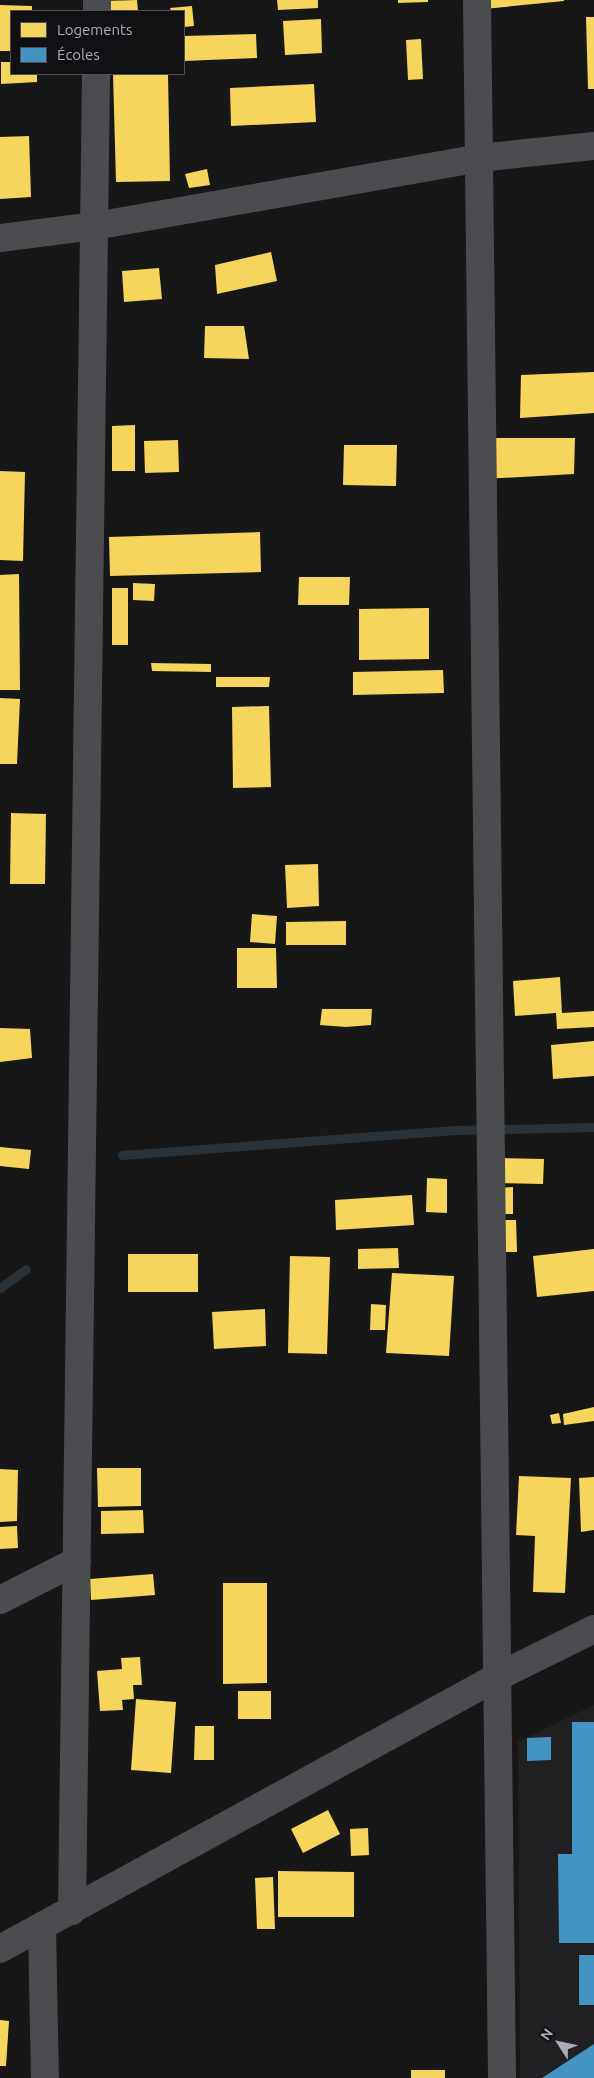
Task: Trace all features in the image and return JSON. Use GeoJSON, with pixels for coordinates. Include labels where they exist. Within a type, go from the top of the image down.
{"type":"FeatureCollection","features":[{"type":"Feature","properties":{"kind":"street"},"geometry":{"type":"LineString","coordinates":[[476,0],[502,2078]]}},
{"type":"Feature","properties":{"kind":"street"},"geometry":{"type":"LineString","coordinates":[[72,1911],[96,75]]}},
{"type":"Feature","properties":{"kind":"street"},"geometry":{"type":"LineString","coordinates":[[0,238],[95,226],[479,158],[594,146]]}},
{"type":"Feature","properties":{"kind":"street"},"geometry":{"type":"LineString","coordinates":[[0,1600],[77,1561]]}},
{"type":"Feature","properties":{"kind":"street"},"geometry":{"type":"LineString","coordinates":[[0,1949],[497,1677],[594,1629]]}},
{"type":"Feature","properties":{"kind":"street"},"geometry":{"type":"LineString","coordinates":[[42,1926],[45,2078]]}},
{"type":"Feature","properties":{"kind":"shaded area"},"geometry":{"type":"Polygon","coordinates":[[[594,1705],[594,2078],[520,2078],[518,1742],[594,1705]]]}},
{"type":"Feature","properties":{"kind":"building: Logements"},"geometry":{"type":"Polygon","coordinates":[[[137,0],[138,10],[104,10],[103,1],[137,0]]]}},
{"type":"Feature","properties":{"kind":"building: Logements"},"geometry":{"type":"Polygon","coordinates":[[[277,0],[318,0],[318,8],[278,10],[277,0]]]}},
{"type":"Feature","properties":{"kind":"building: Logements"},"geometry":{"type":"Polygon","coordinates":[[[398,0],[428,0],[428,2],[398,3],[398,0]]]}},
{"type":"Feature","properties":{"kind":"building: Logements"},"geometry":{"type":"Polygon","coordinates":[[[473,0],[564,0],[564,1],[474,10],[473,0]]]}},
{"type":"Feature","properties":{"kind":"building: Logements"},"geometry":{"type":"Polygon","coordinates":[[[0,5],[32,6],[32,10],[10,10],[10,51],[0,51],[0,5]]]}},
{"type":"Feature","properties":{"kind":"building: Logements"},"geometry":{"type":"Polygon","coordinates":[[[192,6],[194,26],[185,27],[185,10],[171,10],[170,8],[192,6]]]}},
{"type":"Feature","properties":{"kind":"building: Logements"},"geometry":{"type":"Polygon","coordinates":[[[586,17],[594,17],[594,89],[588,89],[586,17]]]}},
{"type":"Feature","properties":{"kind":"building: Logements"},"geometry":{"type":"Polygon","coordinates":[[[321,19],[322,53],[285,55],[283,21],[321,19]]]}},
{"type":"Feature","properties":{"kind":"building: Logements"},"geometry":{"type":"Polygon","coordinates":[[[256,34],[257,58],[185,61],[185,36],[256,34]]]}},
{"type":"Feature","properties":{"kind":"building: Logements"},"geometry":{"type":"Polygon","coordinates":[[[421,39],[423,79],[408,80],[406,40],[421,39]]]}},
{"type":"Feature","properties":{"kind":"building: Logements"},"geometry":{"type":"Polygon","coordinates":[[[1,62],[10,62],[10,75],[37,75],[37,82],[1,84],[1,62]]]}},
{"type":"Feature","properties":{"kind":"building: Logements"},"geometry":{"type":"Polygon","coordinates":[[[113,75],[168,75],[170,181],[116,182],[113,75]]]}},
{"type":"Feature","properties":{"kind":"building: Logements"},"geometry":{"type":"Polygon","coordinates":[[[314,84],[316,122],[231,126],[230,88],[314,84]]]}},
{"type":"Feature","properties":{"kind":"building: Logements"},"geometry":{"type":"Polygon","coordinates":[[[29,136],[31,197],[0,199],[0,137],[29,136]]]}},
{"type":"Feature","properties":{"kind":"building: Logements"},"geometry":{"type":"Polygon","coordinates":[[[207,169],[210,185],[189,188],[185,174],[207,169]]]}},
{"type":"Feature","properties":{"kind":"building: Logements"},"geometry":{"type":"Polygon","coordinates":[[[271,252],[277,281],[217,294],[215,265],[271,252]]]}},
{"type":"Feature","properties":{"kind":"building: Logements"},"geometry":{"type":"Polygon","coordinates":[[[159,268],[162,299],[124,302],[122,271],[159,268]]]}},
{"type":"Feature","properties":{"kind":"building: Logements"},"geometry":{"type":"Polygon","coordinates":[[[205,326],[244,326],[249,359],[204,358],[205,326]]]}},
{"type":"Feature","properties":{"kind":"building: Logements"},"geometry":{"type":"Polygon","coordinates":[[[594,372],[594,413],[520,418],[521,375],[594,372]]]}},
{"type":"Feature","properties":{"kind":"building: Logements"},"geometry":{"type":"Polygon","coordinates":[[[135,425],[135,471],[112,471],[112,426],[135,425]]]}},
{"type":"Feature","properties":{"kind":"building: Logements"},"geometry":{"type":"Polygon","coordinates":[[[483,438],[575,438],[574,474],[483,479],[483,438]]]}},
{"type":"Feature","properties":{"kind":"building: Logements"},"geometry":{"type":"Polygon","coordinates":[[[178,440],[179,472],[145,473],[144,441],[178,440]]]}},
{"type":"Feature","properties":{"kind":"building: Logements"},"geometry":{"type":"Polygon","coordinates":[[[344,445],[397,445],[396,486],[343,485],[344,445]]]}},
{"type":"Feature","properties":{"kind":"building: Logements"},"geometry":{"type":"Polygon","coordinates":[[[0,471],[25,472],[23,561],[0,560],[0,471]]]}},
{"type":"Feature","properties":{"kind":"building: Logements"},"geometry":{"type":"Polygon","coordinates":[[[260,532],[261,572],[110,576],[109,537],[260,532]]]}},
{"type":"Feature","properties":{"kind":"building: Logements"},"geometry":{"type":"Polygon","coordinates":[[[19,574],[20,690],[0,690],[0,575],[19,574]]]}},
{"type":"Feature","properties":{"kind":"building: Logements"},"geometry":{"type":"Polygon","coordinates":[[[299,577],[350,577],[349,605],[298,605],[299,577]]]}},
{"type":"Feature","properties":{"kind":"building: Logements"},"geometry":{"type":"Polygon","coordinates":[[[133,583],[155,584],[154,601],[133,600],[133,583]]]}},
{"type":"Feature","properties":{"kind":"building: Logements"},"geometry":{"type":"Polygon","coordinates":[[[112,588],[128,588],[128,645],[112,645],[112,588]]]}},
{"type":"Feature","properties":{"kind":"building: Logements"},"geometry":{"type":"Polygon","coordinates":[[[429,608],[429,659],[359,660],[359,609],[429,608]]]}},
{"type":"Feature","properties":{"kind":"building: Logements"},"geometry":{"type":"Polygon","coordinates":[[[151,663],[211,664],[211,672],[152,671],[151,663]]]}},
{"type":"Feature","properties":{"kind":"building: Logements"},"geometry":{"type":"Polygon","coordinates":[[[443,670],[444,693],[353,695],[353,672],[443,670]]]}},
{"type":"Feature","properties":{"kind":"building: Logements"},"geometry":{"type":"Polygon","coordinates":[[[216,677],[270,677],[269,687],[216,687],[216,677]]]}},
{"type":"Feature","properties":{"kind":"building: Logements"},"geometry":{"type":"Polygon","coordinates":[[[0,698],[20,699],[17,764],[0,764],[0,698]]]}},
{"type":"Feature","properties":{"kind":"building: Logements"},"geometry":{"type":"Polygon","coordinates":[[[269,706],[271,787],[233,788],[232,707],[269,706]]]}},
{"type":"Feature","properties":{"kind":"building: Logements"},"geometry":{"type":"Polygon","coordinates":[[[11,813],[46,814],[45,884],[10,884],[11,813]]]}},
{"type":"Feature","properties":{"kind":"building: Logements"},"geometry":{"type":"Polygon","coordinates":[[[318,864],[319,906],[287,908],[285,865],[318,864]]]}},
{"type":"Feature","properties":{"kind":"building: Logements"},"geometry":{"type":"Polygon","coordinates":[[[252,914],[277,916],[275,944],[250,942],[252,914]]]}},
{"type":"Feature","properties":{"kind":"building: Logements"},"geometry":{"type":"Polygon","coordinates":[[[346,921],[346,945],[286,945],[286,922],[346,921]]]}},
{"type":"Feature","properties":{"kind":"building: Logements"},"geometry":{"type":"Polygon","coordinates":[[[237,948],[276,948],[277,988],[237,988],[237,948]]]}},
{"type":"Feature","properties":{"kind":"building: Logements"},"geometry":{"type":"Polygon","coordinates":[[[560,977],[562,1013],[594,1011],[594,1027],[557,1029],[556,1013],[515,1016],[513,981],[560,977]]]}},
{"type":"Feature","properties":{"kind":"building: Logements"},"geometry":{"type":"Polygon","coordinates":[[[322,1009],[372,1009],[371,1025],[346,1027],[320,1025],[322,1009]]]}},
{"type":"Feature","properties":{"kind":"building: Logements"},"geometry":{"type":"Polygon","coordinates":[[[0,1028],[30,1029],[32,1058],[0,1062],[0,1028]]]}},
{"type":"Feature","properties":{"kind":"building: Logements"},"geometry":{"type":"Polygon","coordinates":[[[594,1041],[594,1076],[553,1079],[551,1045],[594,1041]]]}},
{"type":"Feature","properties":{"kind":"building: Logements"},"geometry":{"type":"Polygon","coordinates":[[[0,1147],[31,1150],[29,1169],[0,1166],[0,1147]]]}},
{"type":"Feature","properties":{"kind":"building: Logements"},"geometry":{"type":"Polygon","coordinates":[[[495,1158],[544,1159],[543,1184],[495,1183],[495,1158]]]}},
{"type":"Feature","properties":{"kind":"building: Logements"},"geometry":{"type":"Polygon","coordinates":[[[427,1178],[447,1179],[447,1213],[426,1212],[427,1178]]]}},
{"type":"Feature","properties":{"kind":"building: Logements"},"geometry":{"type":"Polygon","coordinates":[[[513,1187],[513,1214],[496,1214],[495,1188],[513,1187]]]}},
{"type":"Feature","properties":{"kind":"building: Logements"},"geometry":{"type":"Polygon","coordinates":[[[412,1195],[414,1225],[336,1230],[335,1200],[412,1195]]]}},
{"type":"Feature","properties":{"kind":"building: Logements"},"geometry":{"type":"Polygon","coordinates":[[[499,1220],[516,1220],[517,1252],[497,1252],[499,1220]]]}},
{"type":"Feature","properties":{"kind":"building: Logements"},"geometry":{"type":"Polygon","coordinates":[[[398,1248],[399,1268],[358,1269],[358,1249],[398,1248]]]}},
{"type":"Feature","properties":{"kind":"building: Logements"},"geometry":{"type":"Polygon","coordinates":[[[594,1249],[594,1291],[537,1297],[533,1256],[594,1249]]]}},
{"type":"Feature","properties":{"kind":"building: Logements"},"geometry":{"type":"Polygon","coordinates":[[[128,1254],[198,1254],[198,1292],[128,1292],[128,1254]]]}},
{"type":"Feature","properties":{"kind":"building: Logements"},"geometry":{"type":"Polygon","coordinates":[[[290,1256],[330,1257],[327,1354],[288,1353],[290,1256]]]}},
{"type":"Feature","properties":{"kind":"building: Logements"},"geometry":{"type":"Polygon","coordinates":[[[392,1273],[454,1276],[449,1356],[386,1353],[392,1273]]]}},
{"type":"Feature","properties":{"kind":"building: Logements"},"geometry":{"type":"Polygon","coordinates":[[[371,1304],[386,1305],[385,1330],[370,1330],[371,1304]]]}},
{"type":"Feature","properties":{"kind":"building: Logements"},"geometry":{"type":"Polygon","coordinates":[[[265,1309],[266,1346],[214,1349],[212,1312],[265,1309]]]}},
{"type":"Feature","properties":{"kind":"building: Logements"},"geometry":{"type":"Polygon","coordinates":[[[594,1407],[594,1421],[564,1425],[563,1414],[594,1407]]]}},
{"type":"Feature","properties":{"kind":"building: Logements"},"geometry":{"type":"Polygon","coordinates":[[[559,1413],[561,1423],[552,1424],[550,1415],[559,1413]]]}},
{"type":"Feature","properties":{"kind":"building: Logements"},"geometry":{"type":"Polygon","coordinates":[[[97,1468],[141,1468],[141,1506],[98,1507],[97,1468]]]}},
{"type":"Feature","properties":{"kind":"building: Logements"},"geometry":{"type":"Polygon","coordinates":[[[0,1469],[18,1470],[17,1521],[0,1522],[0,1469]]]}},
{"type":"Feature","properties":{"kind":"building: Logements"},"geometry":{"type":"Polygon","coordinates":[[[519,1476],[571,1478],[565,1593],[533,1592],[535,1536],[516,1535],[519,1476]]]}},
{"type":"Feature","properties":{"kind":"building: Logements"},"geometry":{"type":"Polygon","coordinates":[[[594,1477],[594,1530],[581,1532],[579,1478],[594,1477]]]}},
{"type":"Feature","properties":{"kind":"building: Logements"},"geometry":{"type":"Polygon","coordinates":[[[143,1510],[144,1533],[101,1534],[101,1511],[143,1510]]]}},
{"type":"Feature","properties":{"kind":"building: Logements"},"geometry":{"type":"Polygon","coordinates":[[[17,1526],[18,1548],[0,1549],[0,1527],[17,1526]]]}},
{"type":"Feature","properties":{"kind":"building: Logements"},"geometry":{"type":"Polygon","coordinates":[[[153,1574],[155,1595],[91,1600],[90,1579],[153,1574]]]}},
{"type":"Feature","properties":{"kind":"building: Logements"},"geometry":{"type":"Polygon","coordinates":[[[223,1583],[267,1583],[267,1683],[223,1684],[223,1583]]]}},
{"type":"Feature","properties":{"kind":"building: Logements"},"geometry":{"type":"Polygon","coordinates":[[[140,1657],[142,1685],[133,1685],[134,1699],[122,1700],[123,1710],[100,1711],[97,1671],[122,1669],[121,1658],[140,1657]]]}},
{"type":"Feature","properties":{"kind":"building: Logements"},"geometry":{"type":"Polygon","coordinates":[[[238,1691],[271,1691],[271,1719],[238,1719],[238,1691]]]}},
{"type":"Feature","properties":{"kind":"building: Logements"},"geometry":{"type":"Polygon","coordinates":[[[136,1699],[176,1702],[171,1773],[131,1770],[136,1699]]]}},
{"type":"Feature","properties":{"kind":"building: Logements"},"geometry":{"type":"Polygon","coordinates":[[[195,1726],[214,1726],[214,1760],[194,1760],[195,1726]]]}},
{"type":"Feature","properties":{"kind":"building: Logements"},"geometry":{"type":"Polygon","coordinates":[[[328,1810],[340,1834],[303,1853],[291,1829],[328,1810]]]}},
{"type":"Feature","properties":{"kind":"building: Logements"},"geometry":{"type":"Polygon","coordinates":[[[368,1828],[369,1855],[351,1856],[350,1829],[368,1828]]]}},
{"type":"Feature","properties":{"kind":"building: Logements"},"geometry":{"type":"Polygon","coordinates":[[[278,1871],[354,1872],[354,1917],[278,1917],[278,1871]]]}},
{"type":"Feature","properties":{"kind":"building: Logements"},"geometry":{"type":"Polygon","coordinates":[[[273,1877],[275,1929],[257,1929],[255,1878],[273,1877]]]}},
{"type":"Feature","properties":{"kind":"building: Logements"},"geometry":{"type":"Polygon","coordinates":[[[0,2020],[9,2021],[6,2066],[0,2066],[0,2020]]]}},
{"type":"Feature","properties":{"kind":"building: Logements"},"geometry":{"type":"Polygon","coordinates":[[[411,2070],[445,2070],[445,2078],[411,2078],[411,2070]]]}},
{"type":"Feature","properties":{"kind":"building: Écoles"},"geometry":{"type":"Polygon","coordinates":[[[572,1722],[594,1722],[594,1943],[559,1943],[558,1854],[572,1854],[572,1722]]]}},
{"type":"Feature","properties":{"kind":"building: Écoles"},"geometry":{"type":"Polygon","coordinates":[[[551,1737],[551,1760],[527,1761],[527,1738],[551,1737]]]}},
{"type":"Feature","properties":{"kind":"building: Écoles"},"geometry":{"type":"Polygon","coordinates":[[[579,1955],[594,1955],[594,2005],[579,2005],[579,1955]]]}},
{"type":"Feature","properties":{"kind":"building: Écoles"},"geometry":{"type":"Polygon","coordinates":[[[594,2044],[594,2078],[542,2078],[594,2044]]]}},
{"type":"Feature","properties":{"kind":"waterway"},"geometry":{"type":"LineString","coordinates":[[122,1155],[455,1130],[594,1127]]}},
{"type":"Feature","properties":{"kind":"waterway"},"geometry":{"type":"LineString","coordinates":[[0,1288],[26,1269]]}}]}
